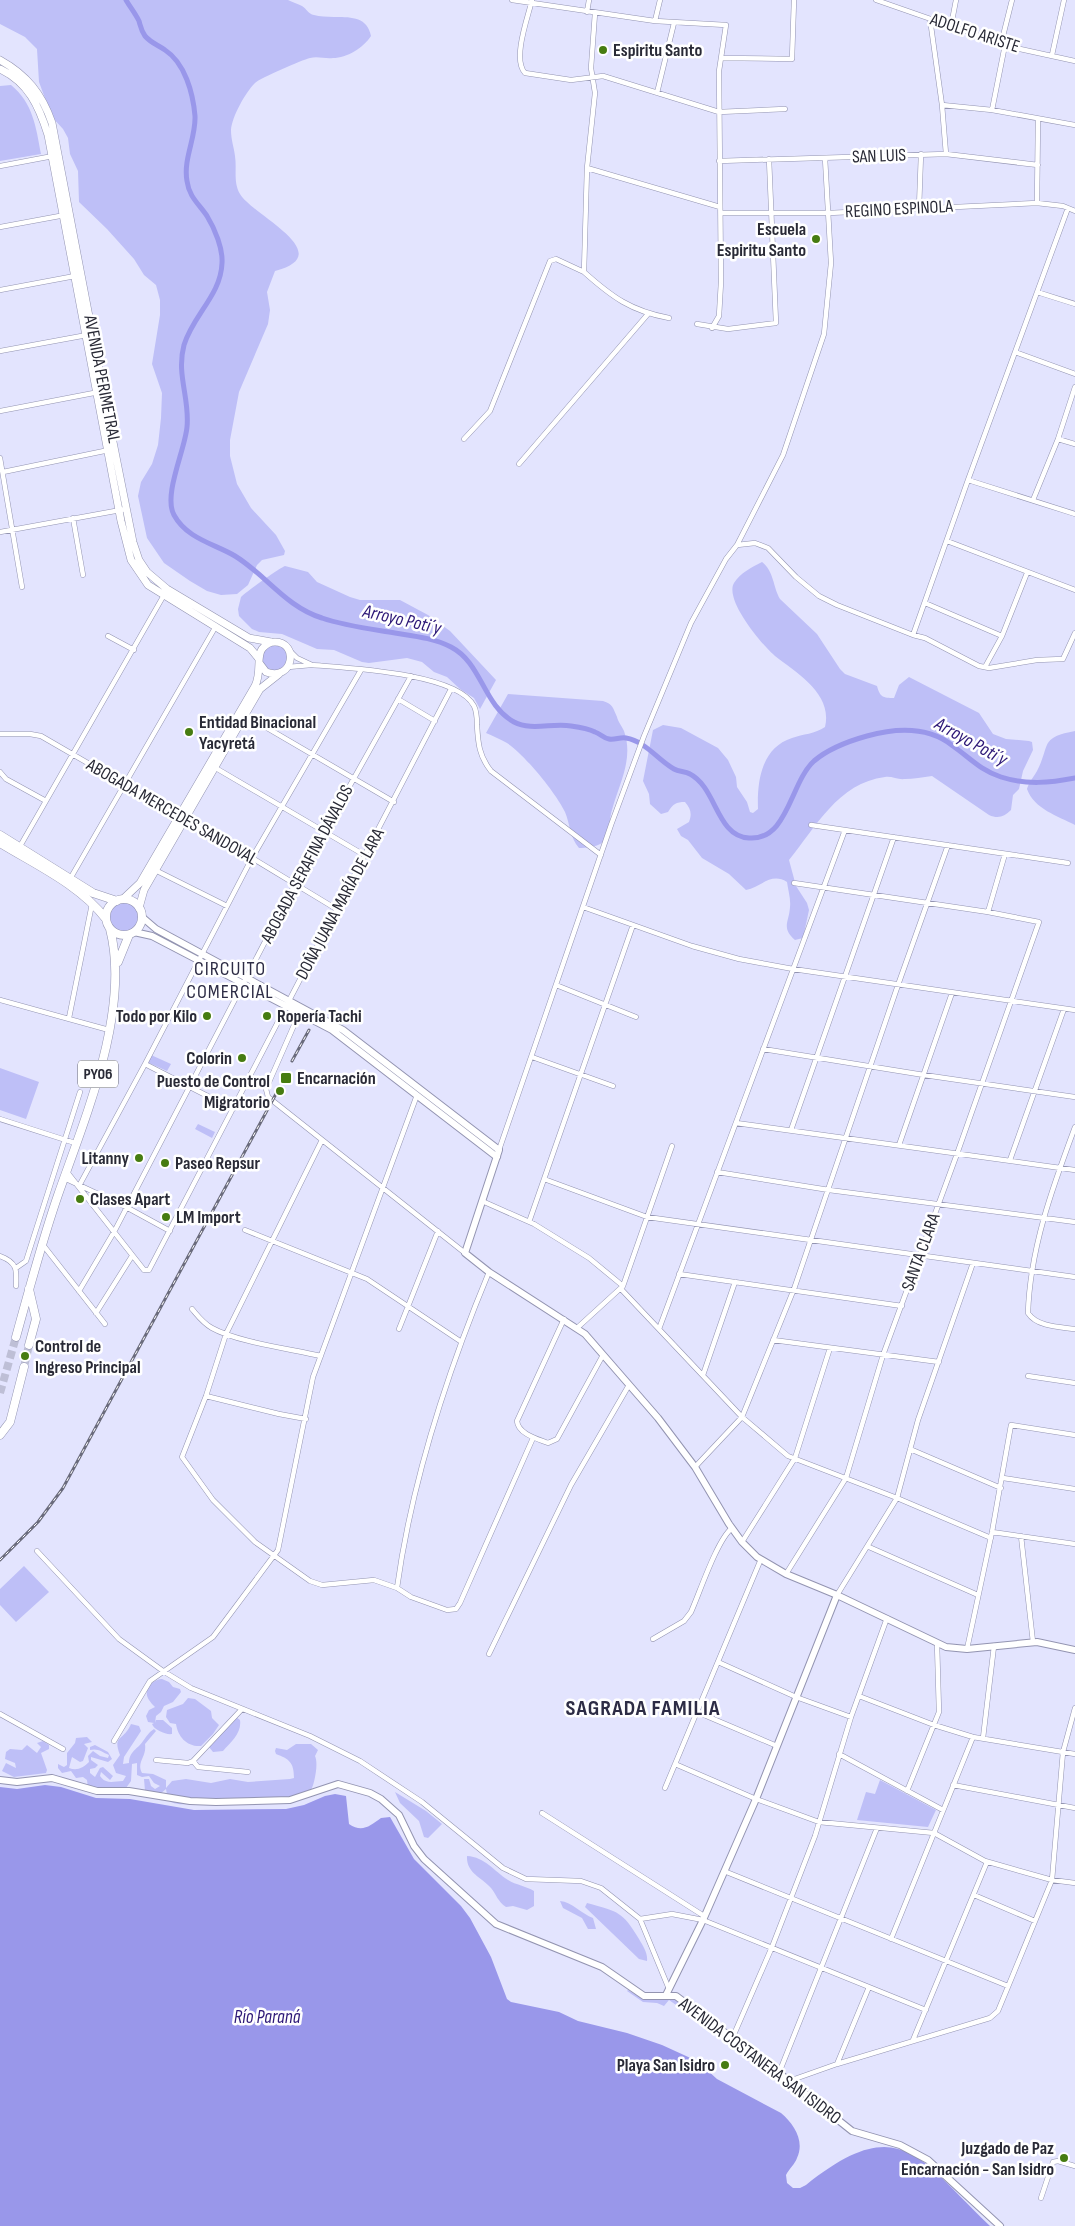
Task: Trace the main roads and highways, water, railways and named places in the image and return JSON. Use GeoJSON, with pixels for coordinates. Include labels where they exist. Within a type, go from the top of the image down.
{"type":"FeatureCollection","features":[{"type":"Feature","properties":{"kind":"highway","name":"PY06"},"geometry":{"type":"LineString","coordinates":[[0,835],[18,850],[69,882],[98,896],[133,902],[139,908]]}},
{"type":"Feature","properties":{"kind":"highway","name":"PY06"},"geometry":{"type":"LineString","coordinates":[[0,843],[18,850]]}},
{"type":"Feature","properties":{"kind":"highway","name":"PY06"},"geometry":{"type":"LineString","coordinates":[[16,1337],[75,1143],[102,1063],[114,1005],[117,967],[110,929],[106,919],[69,882]]}},
{"type":"Feature","properties":{"kind":"highway"},"geometry":{"type":"LineString","coordinates":[[106,919],[109,907],[120,900]]}},
{"type":"Feature","properties":{"kind":"highway"},"geometry":{"type":"LineString","coordinates":[[139,908],[142,916]]}},
{"type":"Feature","properties":{"kind":"highway","name":"PY06"},"geometry":{"type":"LineString","coordinates":[[117,967],[132,933],[140,926],[142,916]]}},
{"type":"Feature","properties":{"kind":"highway"},"geometry":{"type":"LineString","coordinates":[[110,929],[118,934],[132,933]]}},
{"type":"Feature","properties":{"kind":"highway","name":"PY06"},"geometry":{"type":"LineString","coordinates":[[29,1345],[36,1319],[30,1289]]}},
{"type":"Feature","properties":{"kind":"highway"},"geometry":{"type":"LineString","coordinates":[[0,1435],[10,1422],[24,1367]]}},
{"type":"Feature","properties":{"kind":"main road","name":"AVENIDA PERIMETRAL"},"geometry":{"type":"LineString","coordinates":[[0,60],[28,80],[40,95],[52,123],[74,276],[85,335],[100,392],[123,509],[139,560],[165,592],[217,624],[250,648],[260,662]]}},
{"type":"Feature","properties":{"kind":"main road","name":"AVENIDA PERIMETRAL"},"geometry":{"type":"LineString","coordinates":[[0,68],[21,82],[38,106],[56,156]]}},
{"type":"Feature","properties":{"kind":"main road","name":"AVENIDA PERIMETRAL"},"geometry":{"type":"LineString","coordinates":[[66,214],[82,275],[93,334],[100,392]]}},
{"type":"Feature","properties":{"kind":"main road","name":"AVENIDA PERIMETRAL"},"geometry":{"type":"LineString","coordinates":[[217,624],[254,640],[271,642]]}},
{"type":"Feature","properties":{"kind":"main road"},"geometry":{"type":"LineString","coordinates":[[120,900],[140,883],[181,818],[242,714],[258,682],[261,650],[271,642],[280,643],[290,652],[291,657],[288,667],[260,689],[242,714]]}},
{"type":"Feature","properties":{"kind":"main road"},"geometry":{"type":"LineString","coordinates":[[260,662],[266,672],[280,673]]}},
{"type":"Feature","properties":{"kind":"main road"},"geometry":{"type":"LineString","coordinates":[[139,908],[142,895],[181,818]]}},
{"type":"Feature","properties":{"kind":"main road"},"geometry":{"type":"LineString","coordinates":[[142,916],[156,929],[247,977],[288,1003],[295,1010],[346,1039],[417,1095],[498,1153]]}},
{"type":"Feature","properties":{"kind":"main road"},"geometry":{"type":"LineString","coordinates":[[132,933],[152,936],[243,984],[288,1003],[352,1036],[498,1153]]}},
{"type":"Feature","properties":{"kind":"main road"},"geometry":{"type":"LineString","coordinates":[[498,1153],[465,1253],[489,1272],[577,1328],[658,1418],[695,1467],[742,1542],[761,1559],[786,1574],[837,1595],[952,1649],[1033,1642],[1054,1644],[1075,1650]]}},
{"type":"Feature","properties":{"kind":"main road"},"geometry":{"type":"LineString","coordinates":[[667,1992],[703,1918],[756,1799],[837,1595]]}},
{"type":"Feature","properties":{"kind":"main road","name":"AVENIDA COSTANERA SAN ISIDRO"},"geometry":{"type":"LineString","coordinates":[[0,1780],[17,1782],[52,1778],[97,1791],[129,1791],[190,1801],[216,1802],[290,1800],[338,1784],[355,1788],[381,1799],[394,1810],[404,1823],[414,1846],[424,1859],[496,1924],[602,1967],[644,1996],[667,1992],[676,1996],[780,2073],[852,2131],[900,2145],[928,2160],[1000,2226]]}},
{"type":"Feature","properties":{"kind":"water","name":"Río Paraná"},"geometry":{"type":"Polygon","coordinates":[[[45,1785],[61,1787],[96,1798],[130,1799],[194,1810],[286,1809],[304,1805],[325,1796],[335,1794],[346,1796],[349,1824],[354,1827],[366,1827],[381,1818],[390,1817],[414,1859],[461,1906],[470,1918],[491,1957],[507,1999],[511,2002],[559,2012],[578,2021],[627,2033],[662,2045],[697,2061],[717,2079],[781,2113],[797,2133],[800,2145],[797,2158],[786,2175],[787,2183],[793,2188],[800,2188],[806,2185],[838,2162],[865,2150],[888,2147],[907,2152],[926,2164],[990,2226],[0,2226],[0,1787],[17,1789],[45,1785]]]}},
{"type":"Feature","properties":{"kind":"waterway","name":"Arroyo Poti´y"},"geometry":{"type":"LineString","coordinates":[[126,0],[139,21],[145,36],[172,56],[187,79],[195,116],[194,132],[186,173],[188,187],[213,227],[220,245],[222,257],[217,285],[188,334],[182,356],[187,427],[173,484],[171,506],[174,515],[186,530],[235,556],[257,572],[287,599],[309,613],[358,627],[438,641],[451,647],[470,663],[495,705],[514,722],[527,726],[574,726],[593,731],[607,738],[626,738],[639,743],[674,769],[688,773],[699,781],[723,821],[738,835],[749,838],[762,836],[772,830],[780,821],[799,783],[814,761],[832,749],[853,740],[889,731],[911,730],[943,739],[987,771],[1010,780],[1038,782],[1075,778]]}},
{"type":"Feature","properties":{"kind":"tunnel"},"geometry":{"type":"LineString","coordinates":[[0,1393],[16,1337]]}},
{"type":"Feature","properties":{"kind":"tunnel"},"geometry":{"type":"LineString","coordinates":[[24,1367],[29,1345]]}},
{"type":"Feature","properties":{"kind":"railway"},"geometry":{"type":"LineString","coordinates":[[292,1061],[309,1030]]}},
{"type":"Feature","properties":{"kind":"railway"},"geometry":{"type":"LineString","coordinates":[[0,1560],[38,1522],[63,1488],[277,1092]]}},
{"type":"Feature","properties":{"kind":"place","name":"Espiritu Santo"},"geometry":{"type":"Point","coordinates":[603,50]}},
{"type":"Feature","properties":{"kind":"place","name":"Escuela Espiritu Santo"},"geometry":{"type":"Point","coordinates":[816,239]}},
{"type":"Feature","properties":{"kind":"place","name":"Entidad Binacional Yacyretá"},"geometry":{"type":"Point","coordinates":[189,732]}},
{"type":"Feature","properties":{"kind":"place","name":"Todo por Kilo"},"geometry":{"type":"Point","coordinates":[207,1016]}},
{"type":"Feature","properties":{"kind":"place","name":"Ropería Tachi"},"geometry":{"type":"Point","coordinates":[267,1016]}},
{"type":"Feature","properties":{"kind":"place","name":"Colorin"},"geometry":{"type":"Point","coordinates":[242,1058]}},
{"type":"Feature","properties":{"kind":"place","name":"Encarnación"},"geometry":{"type":"Point","coordinates":[286,1078]}},
{"type":"Feature","properties":{"kind":"place","name":"Puesto de Control Migratorio"},"geometry":{"type":"Point","coordinates":[280,1091]}},
{"type":"Feature","properties":{"kind":"place","name":"Litanny"},"geometry":{"type":"Point","coordinates":[139,1158]}},
{"type":"Feature","properties":{"kind":"place","name":"Paseo Repsur"},"geometry":{"type":"Point","coordinates":[165,1163]}},
{"type":"Feature","properties":{"kind":"place","name":"Clases Apart"},"geometry":{"type":"Point","coordinates":[80,1199]}},
{"type":"Feature","properties":{"kind":"place","name":"LM Import"},"geometry":{"type":"Point","coordinates":[166,1217]}},
{"type":"Feature","properties":{"kind":"place","name":"Control de Ingreso Principal"},"geometry":{"type":"Point","coordinates":[25,1356]}},
{"type":"Feature","properties":{"kind":"place","name":"Playa San Isidro"},"geometry":{"type":"Point","coordinates":[725,2065]}},
{"type":"Feature","properties":{"kind":"place","name":"Juzgado de Paz Encarnación - San Isidro"},"geometry":{"type":"Point","coordinates":[1064,2158]}},
{"type":"Feature","properties":{"kind":"district","name":"CIRCUITO COMERCIAL"},"geometry":{"type":"Point","coordinates":[230,980]}},
{"type":"Feature","properties":{"kind":"district","name":"SAGRADA FAMILIA"},"geometry":{"type":"Point","coordinates":[643,1708]}}]}
